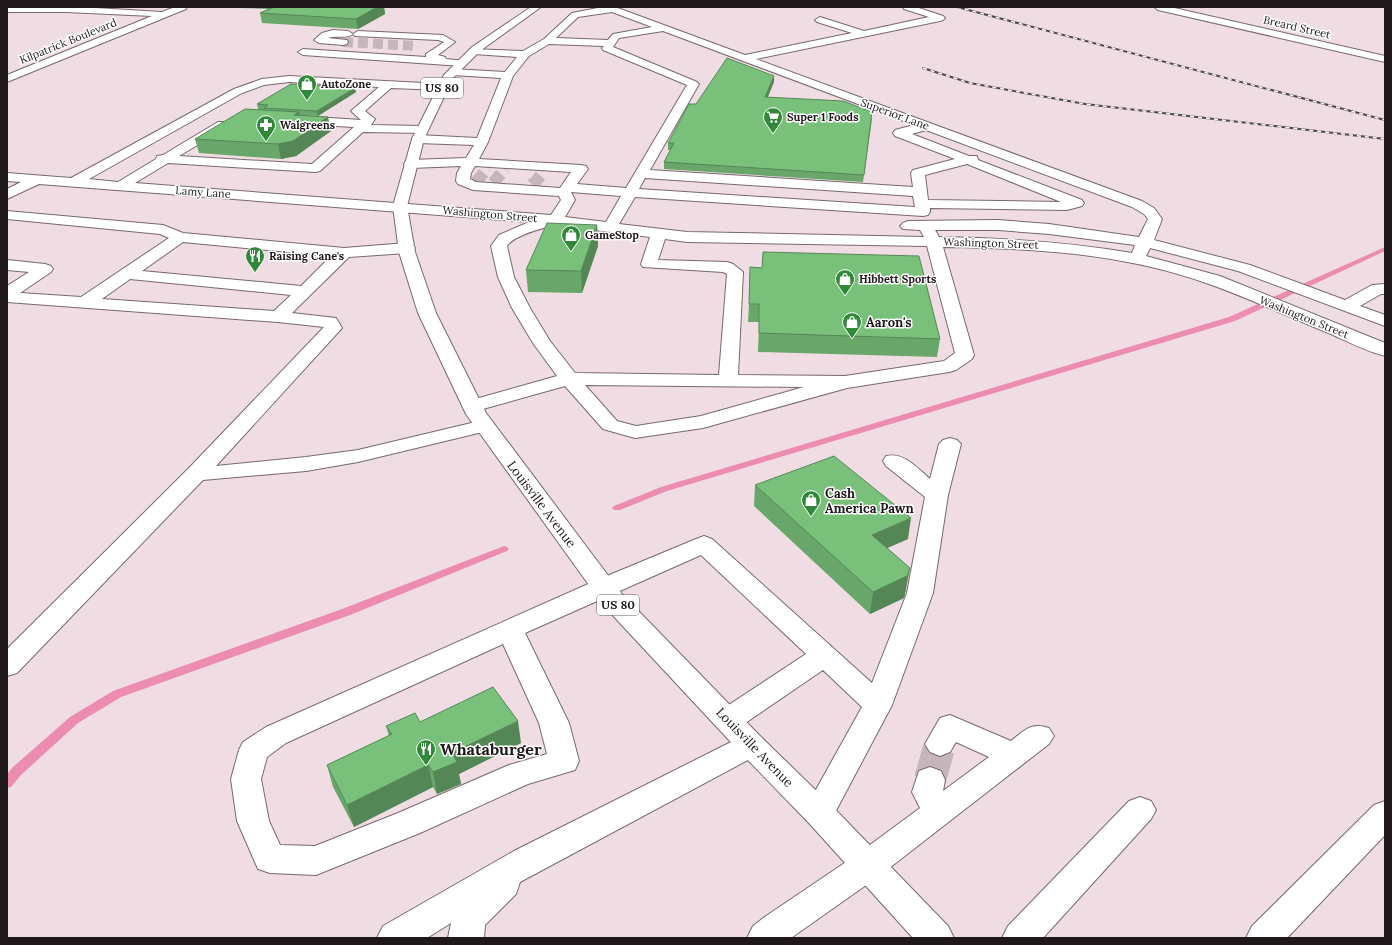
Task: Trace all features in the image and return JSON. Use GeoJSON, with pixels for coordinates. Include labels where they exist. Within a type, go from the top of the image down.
{"type":"FeatureCollection","features":[{"type":"Feature","properties":{"kind":"street","name":"Kilpatrick Boulevard"},"geometry":{"type":"LineString","coordinates":[[7,79],[183,7]]}},
{"type":"Feature","properties":{"kind":"street","name":"Louisville Avenue"},"geometry":{"type":"LineString","coordinates":[[537,7],[467,58],[453,72],[443,87],[420,134],[400,206],[406,248],[428,313],[478,416],[613,600],[751,745],[819,813],[936,938]]}},
{"type":"Feature","properties":{"kind":"street"},"geometry":{"type":"LineString","coordinates":[[712,46],[696,49],[728,61],[940,18],[907,7]]}},
{"type":"Feature","properties":{"kind":"street","name":"Breard Street"},"geometry":{"type":"LineString","coordinates":[[1158,7],[1385,59]]}},
{"type":"Feature","properties":{"kind":"street"},"geometry":{"type":"LineString","coordinates":[[609,8],[575,15],[547,41],[525,54],[508,75],[482,142],[464,173],[463,181],[509,188],[631,192],[925,215],[1067,206],[1077,203],[899,133],[927,126]]}},
{"type":"Feature","properties":{"kind":"street","name":"Superior Lane"},"geometry":{"type":"LineString","coordinates":[[609,8],[1137,204],[1149,211],[1155,219],[1144,242]]}},
{"type":"Feature","properties":{"kind":"street"},"geometry":{"type":"LineString","coordinates":[[7,9],[66,9],[164,15]]}},
{"type":"Feature","properties":{"kind":"street"},"geometry":{"type":"LineString","coordinates":[[572,17],[618,19],[634,17]]}},
{"type":"Feature","properties":{"kind":"street"},"geometry":{"type":"LineString","coordinates":[[820,20],[863,34]]}},
{"type":"Feature","properties":{"kind":"street"},"geometry":{"type":"LineString","coordinates":[[613,222],[693,84],[607,48],[616,36],[663,28]]}},
{"type":"Feature","properties":{"kind":"street"},"geometry":{"type":"LineString","coordinates":[[324,54],[349,35],[378,34],[440,37],[450,42],[430,56],[435,58],[467,58]]}},
{"type":"Feature","properties":{"kind":"street"},"geometry":{"type":"LineString","coordinates":[[547,41],[611,44]]}},
{"type":"Feature","properties":{"kind":"street"},"geometry":{"type":"LineString","coordinates":[[412,60],[427,50],[422,47]]}},
{"type":"Feature","properties":{"kind":"street"},"geometry":{"type":"LineString","coordinates":[[303,52],[412,60],[525,54]]}},
{"type":"Feature","properties":{"kind":"street"},"geometry":{"type":"LineString","coordinates":[[453,72],[508,75]]}},
{"type":"Feature","properties":{"kind":"street"},"geometry":{"type":"LineString","coordinates":[[74,182],[238,90],[256,82],[279,79],[443,87]]}},
{"type":"Feature","properties":{"kind":"street"},"geometry":{"type":"LineString","coordinates":[[788,85],[805,80]]}},
{"type":"Feature","properties":{"kind":"street"},"geometry":{"type":"LineString","coordinates":[[118,157],[315,168],[370,119],[357,111],[389,84]]}},
{"type":"Feature","properties":{"kind":"street"},"geometry":{"type":"LineString","coordinates":[[827,99],[845,95]]}},
{"type":"Feature","properties":{"kind":"street"},"geometry":{"type":"LineString","coordinates":[[122,185],[231,120]]}},
{"type":"Feature","properties":{"kind":"street"},"geometry":{"type":"LineString","coordinates":[[289,122],[362,126],[482,142]]}},
{"type":"Feature","properties":{"kind":"street"},"geometry":{"type":"LineString","coordinates":[[565,190],[568,200],[555,220],[532,226],[504,238],[499,246],[506,277],[521,308],[542,344],[569,379],[610,425],[635,432],[703,422],[845,382],[949,366],[965,355],[925,215],[918,174],[997,152]]}},
{"type":"Feature","properties":{"kind":"street"},"geometry":{"type":"LineString","coordinates":[[411,164],[470,162],[490,166],[553,170],[580,169],[565,190]]}},
{"type":"Feature","properties":{"kind":"street"},"geometry":{"type":"LineString","coordinates":[[641,174],[925,215]]}},
{"type":"Feature","properties":{"kind":"street","name":"Lamy Lane"},"geometry":{"type":"LineString","coordinates":[[7,177],[400,206]]}},
{"type":"Feature","properties":{"kind":"street"},"geometry":{"type":"LineString","coordinates":[[7,195],[37,179]]}},
{"type":"Feature","properties":{"kind":"street"},"geometry":{"type":"LineString","coordinates":[[504,238],[503,227],[487,214],[509,188]]}},
{"type":"Feature","properties":{"kind":"street","name":"Washington Street"},"geometry":{"type":"LineString","coordinates":[[400,206],[581,222],[687,237],[925,215],[998,226],[1049,229],[1144,242],[1205,256],[1274,279],[1385,322]]}},
{"type":"Feature","properties":{"kind":"street"},"geometry":{"type":"LineString","coordinates":[[7,215],[163,230],[180,237],[344,254],[406,248]]}},
{"type":"Feature","properties":{"kind":"street","name":"Washington Street"},"geometry":{"type":"LineString","coordinates":[[894,226],[925,215],[1004,243],[1050,246],[1138,259],[1214,280],[1383,348]]}},
{"type":"Feature","properties":{"kind":"street","name":"Washington Street"},"geometry":{"type":"LineString","coordinates":[[581,222],[689,222]]}},
{"type":"Feature","properties":{"kind":"street"},"geometry":{"type":"LineString","coordinates":[[725,223],[847,226]]}},
{"type":"Feature","properties":{"kind":"street"},"geometry":{"type":"LineString","coordinates":[[659,233],[649,264],[727,267],[735,272],[728,380]]}},
{"type":"Feature","properties":{"kind":"street"},"geometry":{"type":"LineString","coordinates":[[86,302],[180,237]]}},
{"type":"Feature","properties":{"kind":"street"},"geometry":{"type":"LineString","coordinates":[[1138,259],[1144,242]]}},
{"type":"Feature","properties":{"kind":"street"},"geometry":{"type":"LineString","coordinates":[[278,317],[344,254]]}},
{"type":"Feature","properties":{"kind":"street"},"geometry":{"type":"LineString","coordinates":[[7,265],[45,269],[7,295]]}},
{"type":"Feature","properties":{"kind":"street"},"geometry":{"type":"LineString","coordinates":[[126,274],[304,291]]}},
{"type":"Feature","properties":{"kind":"street"},"geometry":{"type":"LineString","coordinates":[[1346,306],[1383,287]]}},
{"type":"Feature","properties":{"kind":"street"},"geometry":{"type":"LineString","coordinates":[[7,295],[330,322],[333,328],[196,474],[7,666]]}},
{"type":"Feature","properties":{"kind":"street"},"geometry":{"type":"LineString","coordinates":[[196,474],[306,464],[358,456],[478,416],[569,379],[845,382]]}},
{"type":"Feature","properties":{"kind":"street"},"geometry":{"type":"LineString","coordinates":[[819,813],[878,705],[920,593],[937,495],[950,444]]}},
{"type":"Feature","properties":{"kind":"street"},"geometry":{"type":"LineString","coordinates":[[894,461],[937,495]]}},
{"type":"Feature","properties":{"kind":"street"},"geometry":{"type":"LineString","coordinates":[[510,630],[554,723],[564,761],[520,774],[409,824],[316,861],[270,860],[253,821],[246,779],[254,750],[276,735],[604,587],[704,544],[878,705]]}},
{"type":"Feature","properties":{"kind":"street"},"geometry":{"type":"LineString","coordinates":[[728,720],[824,656]]}},
{"type":"Feature","properties":{"kind":"street"},"geometry":{"type":"LineString","coordinates":[[940,744],[950,726],[1013,755]]}},
{"type":"Feature","properties":{"kind":"street"},"geometry":{"type":"LineString","coordinates":[[764,934],[867,866],[1038,736]]}},
{"type":"Feature","properties":{"kind":"street"},"geometry":{"type":"LineString","coordinates":[[395,938],[526,861],[751,745]]}},
{"type":"Feature","properties":{"kind":"street"},"geometry":{"type":"LineString","coordinates":[[930,780],[927,792],[940,811]]}},
{"type":"Feature","properties":{"kind":"street"},"geometry":{"type":"LineString","coordinates":[[1020,938],[1140,810]]}},
{"type":"Feature","properties":{"kind":"street"},"geometry":{"type":"LineString","coordinates":[[1264,938],[1385,814]]}},
{"type":"Feature","properties":{"kind":"street"},"geometry":{"type":"LineString","coordinates":[[466,938],[469,918],[526,861]]}},
{"type":"Feature","properties":{"kind":"building"},"geometry":{"type":"Polygon","coordinates":[[[274,7],[377,7],[356,19],[260,13],[274,7]]]}},
{"type":"Feature","properties":{"kind":"building","name":"Super 1 Foods"},"geometry":{"type":"Polygon","coordinates":[[[727,58],[774,76],[765,97],[843,101],[872,112],[864,175],[664,162],[674,143],[668,143],[689,104],[696,104],[727,58]]]}},
{"type":"Feature","properties":{"kind":"building","name":"AutoZone"},"geometry":{"type":"Polygon","coordinates":[[[291,84],[355,88],[317,111],[264,108],[268,105],[257,104],[291,84]]]}},
{"type":"Feature","properties":{"kind":"building"},"geometry":{"type":"Polygon","coordinates":[[[245,109],[299,112],[294,115],[328,117],[293,141],[278,144],[195,139],[245,109]]]}},
{"type":"Feature","properties":{"kind":"building"},"geometry":{"type":"Polygon","coordinates":[[[547,223],[597,225],[581,271],[526,270],[547,223]]]}},
{"type":"Feature","properties":{"kind":"building"},"geometry":{"type":"Polygon","coordinates":[[[763,252],[919,256],[940,339],[759,333],[759,304],[749,304],[750,267],[762,268],[763,252]]]}},
{"type":"Feature","properties":{"kind":"building"},"geometry":{"type":"Polygon","coordinates":[[[834,456],[911,518],[872,535],[910,568],[907,576],[873,592],[755,485],[834,456]]]}},
{"type":"Feature","properties":{"kind":"building"},"geometry":{"type":"Polygon","coordinates":[[[493,687],[518,721],[452,753],[457,762],[433,772],[428,765],[347,805],[327,765],[392,734],[386,726],[415,713],[420,722],[493,687]]]}},
{"type":"Feature","properties":{"kind":"waterway"},"geometry":{"type":"LineString","coordinates":[[617,508],[664,489],[1232,319],[1385,249]]}},
{"type":"Feature","properties":{"kind":"waterway"},"geometry":{"type":"LineString","coordinates":[[7,783],[17,771],[74,720],[117,694],[346,612],[504,549]]}},
{"type":"Feature","properties":{"kind":"tunnel"},"geometry":{"type":"LineString","coordinates":[[343,42],[418,46]]}},
{"type":"Feature","properties":{"kind":"tunnel"},"geometry":{"type":"LineString","coordinates":[[476,182],[488,168]]}},
{"type":"Feature","properties":{"kind":"tunnel"},"geometry":{"type":"LineString","coordinates":[[493,183],[505,169]]}},
{"type":"Feature","properties":{"kind":"tunnel"},"geometry":{"type":"LineString","coordinates":[[534,184],[533,185],[544,171]]}},
{"type":"Feature","properties":{"kind":"tunnel"},"geometry":{"type":"LineString","coordinates":[[930,780],[940,744]]}},
{"type":"Feature","properties":{"kind":"railway"},"geometry":{"type":"LineString","coordinates":[[957,7],[1385,120]]}},
{"type":"Feature","properties":{"kind":"railway"},"geometry":{"type":"LineString","coordinates":[[923,68],[970,83],[1085,104],[1385,139]]}},
{"type":"Feature","properties":{"kind":"place","name":"AutoZone"},"geometry":{"type":"Point","coordinates":[307,101]}},
{"type":"Feature","properties":{"kind":"place","name":"Super 1 Foods"},"geometry":{"type":"Point","coordinates":[773,134]}},
{"type":"Feature","properties":{"kind":"place","name":"Walgreens"},"geometry":{"type":"Point","coordinates":[266,142]}},
{"type":"Feature","properties":{"kind":"place","name":"GameStop"},"geometry":{"type":"Point","coordinates":[571,252]}},
{"type":"Feature","properties":{"kind":"place","name":"Raising Cane's"},"geometry":{"type":"Point","coordinates":[255,273]}},
{"type":"Feature","properties":{"kind":"place","name":"Hibbett Sports"},"geometry":{"type":"Point","coordinates":[845,296]}},
{"type":"Feature","properties":{"kind":"place","name":"Aaron's"},"geometry":{"type":"Point","coordinates":[852,339]}},
{"type":"Feature","properties":{"kind":"place","name":"Cash America Pawn"},"geometry":{"type":"Point","coordinates":[811,517]}},
{"type":"Feature","properties":{"kind":"place","name":"Whataburger"},"geometry":{"type":"Point","coordinates":[426,766]}}]}
